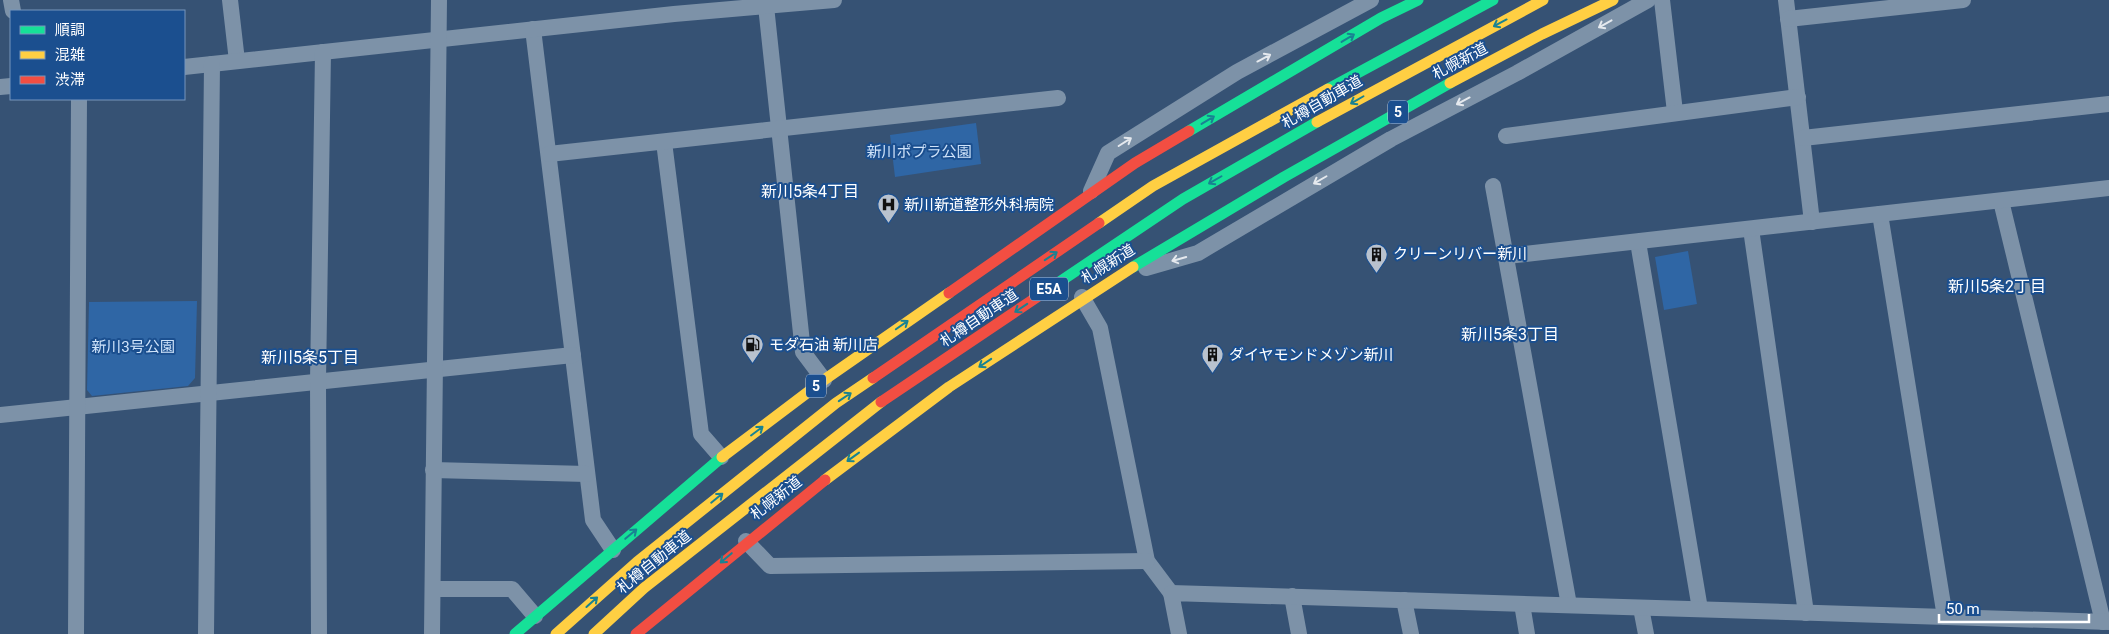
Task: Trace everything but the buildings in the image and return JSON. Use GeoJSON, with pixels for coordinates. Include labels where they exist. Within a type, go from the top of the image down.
{"type":"FeatureCollection","features":[{"type":"Feature","properties":{"kind":"highway","name":"5"},"geometry":{"type":"LineString","coordinates":[[515,634],[722,457],[824,380],[1135,163],[1373,23],[1418,0]]}},
{"type":"Feature","properties":{"kind":"highway","name":"札樽自動車道"},"geometry":{"type":"LineString","coordinates":[[556,634],[637,562],[836,403],[1153,186],[1365,68],[1493,0]]}},
{"type":"Feature","properties":{"kind":"highway","name":"札樽自動車道"},"geometry":{"type":"LineString","coordinates":[[594,634],[644,588],[872,408],[1175,204],[1365,95],[1543,0]]}},
{"type":"Feature","properties":{"kind":"highway","name":"札幌新道"},"geometry":{"type":"LineString","coordinates":[[636,634],[746,541],[840,467],[950,387],[1082,297],[1188,232],[1416,101],[1578,16],[1613,0]]}},
{"type":"Feature","properties":{"kind":"street"},"geometry":{"type":"LineString","coordinates":[[230,0],[237,62]]}},
{"type":"Feature","properties":{"kind":"street"},"geometry":{"type":"LineString","coordinates":[[432,634],[439,0]]}},
{"type":"Feature","properties":{"kind":"street"},"geometry":{"type":"LineString","coordinates":[[185,67],[534,29],[673,7],[834,0]]}},
{"type":"Feature","properties":{"kind":"street"},"geometry":{"type":"LineString","coordinates":[[1089,195],[1108,153],[1237,72],[1371,0]]}},
{"type":"Feature","properties":{"kind":"street"},"geometry":{"type":"LineString","coordinates":[[1112,278],[1198,253],[1391,139],[1517,73],[1648,0]]}},
{"type":"Feature","properties":{"kind":"street"},"geometry":{"type":"LineString","coordinates":[[1662,0],[1675,112]]}},
{"type":"Feature","properties":{"kind":"street"},"geometry":{"type":"LineString","coordinates":[[1786,0],[1812,222]]}},
{"type":"Feature","properties":{"kind":"street"},"geometry":{"type":"LineString","coordinates":[[1788,19],[1963,0]]}},
{"type":"Feature","properties":{"kind":"street"},"geometry":{"type":"LineString","coordinates":[[776,4],[779,129],[803,352],[824,380]]}},
{"type":"Feature","properties":{"kind":"street"},"geometry":{"type":"LineString","coordinates":[[534,29],[593,520],[613,550]]}},
{"type":"Feature","properties":{"kind":"street"},"geometry":{"type":"LineString","coordinates":[[319,634],[318,381],[323,52]]}},
{"type":"Feature","properties":{"kind":"street"},"geometry":{"type":"LineString","coordinates":[[206,634],[212,64]]}},
{"type":"Feature","properties":{"kind":"street"},"geometry":{"type":"LineString","coordinates":[[1506,136],[1798,97]]}},
{"type":"Feature","properties":{"kind":"street"},"geometry":{"type":"LineString","coordinates":[[549,154],[1058,98]]}},
{"type":"Feature","properties":{"kind":"street"},"geometry":{"type":"LineString","coordinates":[[76,634],[79,100]]}},
{"type":"Feature","properties":{"kind":"street"},"geometry":{"type":"LineString","coordinates":[[1802,138],[2109,104]]}},
{"type":"Feature","properties":{"kind":"street"},"geometry":{"type":"LineString","coordinates":[[664,142],[701,434],[722,457]]}},
{"type":"Feature","properties":{"kind":"street"},"geometry":{"type":"LineString","coordinates":[[1493,186],[1569,605]]}},
{"type":"Feature","properties":{"kind":"street"},"geometry":{"type":"LineString","coordinates":[[1507,256],[2109,188]]}},
{"type":"Feature","properties":{"kind":"street"},"geometry":{"type":"LineString","coordinates":[[1171,593],[2106,622],[2001,200]]}},
{"type":"Feature","properties":{"kind":"street"},"geometry":{"type":"LineString","coordinates":[[1880,214],[1945,617]]}},
{"type":"Feature","properties":{"kind":"street"},"geometry":{"type":"LineString","coordinates":[[1751,229],[1806,613]]}},
{"type":"Feature","properties":{"kind":"street"},"geometry":{"type":"LineString","coordinates":[[1638,242],[1700,609]]}},
{"type":"Feature","properties":{"kind":"street"},"geometry":{"type":"LineString","coordinates":[[1082,297],[1100,328],[1148,562],[1171,593],[1179,634]]}},
{"type":"Feature","properties":{"kind":"street"},"geometry":{"type":"LineString","coordinates":[[0,416],[434,368],[573,356]]}},
{"type":"Feature","properties":{"kind":"street"},"geometry":{"type":"LineString","coordinates":[[433,470],[587,474]]}},
{"type":"Feature","properties":{"kind":"street"},"geometry":{"type":"LineString","coordinates":[[746,541],[770,566],[1148,562]]}},
{"type":"Feature","properties":{"kind":"street"},"geometry":{"type":"LineString","coordinates":[[433,589],[512,589],[535,616]]}},
{"type":"Feature","properties":{"kind":"street"},"geometry":{"type":"LineString","coordinates":[[1292,596],[1298,634]]}},
{"type":"Feature","properties":{"kind":"street"},"geometry":{"type":"LineString","coordinates":[[1404,600],[1411,634]]}},
{"type":"Feature","properties":{"kind":"street"},"geometry":{"type":"LineString","coordinates":[[1522,604],[1527,634]]}},
{"type":"Feature","properties":{"kind":"street"},"geometry":{"type":"LineString","coordinates":[[1641,608],[1646,634]]}},
{"type":"Feature","properties":{"kind":"green space","name":"新川ポプラ公園"},"geometry":{"type":"Polygon","coordinates":[[[976,123],[981,164],[895,177],[890,135],[976,123]]]}},
{"type":"Feature","properties":{"kind":"green space"},"geometry":{"type":"Polygon","coordinates":[[[1688,251],[1697,304],[1664,310],[1655,257],[1688,251]]]}},
{"type":"Feature","properties":{"kind":"green space","name":"新川3号公園"},"geometry":{"type":"Polygon","coordinates":[[[197,301],[195,378],[188,386],[92,396],[87,390],[89,302],[197,301]]]}},
{"type":"Feature","properties":{"kind":"traffic: fast"},"geometry":{"type":"LineString","coordinates":[[1189,131],[1381,18],[1418,0]]}},
{"type":"Feature","properties":{"kind":"traffic: fast"},"geometry":{"type":"LineString","coordinates":[[1328,89],[1493,0]]}},
{"type":"Feature","properties":{"kind":"traffic: fast"},"geometry":{"type":"LineString","coordinates":[[1133,267],[1284,177],[1450,83]]}},
{"type":"Feature","properties":{"kind":"traffic: fast"},"geometry":{"type":"LineString","coordinates":[[1049,289],[1183,199],[1317,122]]}},
{"type":"Feature","properties":{"kind":"traffic: fast"},"geometry":{"type":"LineString","coordinates":[[515,634],[722,457]]}},
{"type":"Feature","properties":{"kind":"traffic: slow"},"geometry":{"type":"LineString","coordinates":[[1317,122],[1543,0]]}},
{"type":"Feature","properties":{"kind":"traffic: slow"},"geometry":{"type":"LineString","coordinates":[[1450,83],[1542,34],[1613,0]]}},
{"type":"Feature","properties":{"kind":"traffic: slow"},"geometry":{"type":"LineString","coordinates":[[1099,223],[1153,186],[1328,89]]}},
{"type":"Feature","properties":{"kind":"traffic: slow"},"geometry":{"type":"LineString","coordinates":[[825,480],[949,387],[1133,267]]}},
{"type":"Feature","properties":{"kind":"traffic: slow"},"geometry":{"type":"LineString","coordinates":[[722,457],[824,380],[949,293]]}},
{"type":"Feature","properties":{"kind":"traffic: slow"},"geometry":{"type":"LineString","coordinates":[[556,634],[637,562],[836,403],[873,378]]}},
{"type":"Feature","properties":{"kind":"traffic: slow"},"geometry":{"type":"LineString","coordinates":[[594,634],[644,588],[881,402]]}},
{"type":"Feature","properties":{"kind":"traffic: jam"},"geometry":{"type":"LineString","coordinates":[[949,293],[1135,163],[1189,131]]}},
{"type":"Feature","properties":{"kind":"traffic: jam"},"geometry":{"type":"LineString","coordinates":[[873,378],[1099,223]]}},
{"type":"Feature","properties":{"kind":"traffic: jam"},"geometry":{"type":"LineString","coordinates":[[881,402],[1049,289]]}},
{"type":"Feature","properties":{"kind":"traffic: jam"},"geometry":{"type":"LineString","coordinates":[[636,634],[825,480]]}},
{"type":"Feature","properties":{"kind":"place","name":"新川新道整形外科病院"},"geometry":{"type":"Point","coordinates":[888,224]}},
{"type":"Feature","properties":{"kind":"place","name":"クリーンリバー新川"},"geometry":{"type":"Point","coordinates":[1377,273]}},
{"type":"Feature","properties":{"kind":"place","name":"モダ石油 新川店"},"geometry":{"type":"Point","coordinates":[753,364]}},
{"type":"Feature","properties":{"kind":"place","name":"ダイヤモンドメゾン新川"},"geometry":{"type":"Point","coordinates":[1213,374]}},
{"type":"Feature","properties":{"kind":"district","name":"新川5条4丁目"},"geometry":{"type":"Point","coordinates":[810,191]}},
{"type":"Feature","properties":{"kind":"district","name":"新川5条2丁目"},"geometry":{"type":"Point","coordinates":[1997,286]}},
{"type":"Feature","properties":{"kind":"district","name":"新川5条3丁目"},"geometry":{"type":"Point","coordinates":[1510,334]}},
{"type":"Feature","properties":{"kind":"district","name":"新川5条5丁目"},"geometry":{"type":"Point","coordinates":[310,357]}}]}
